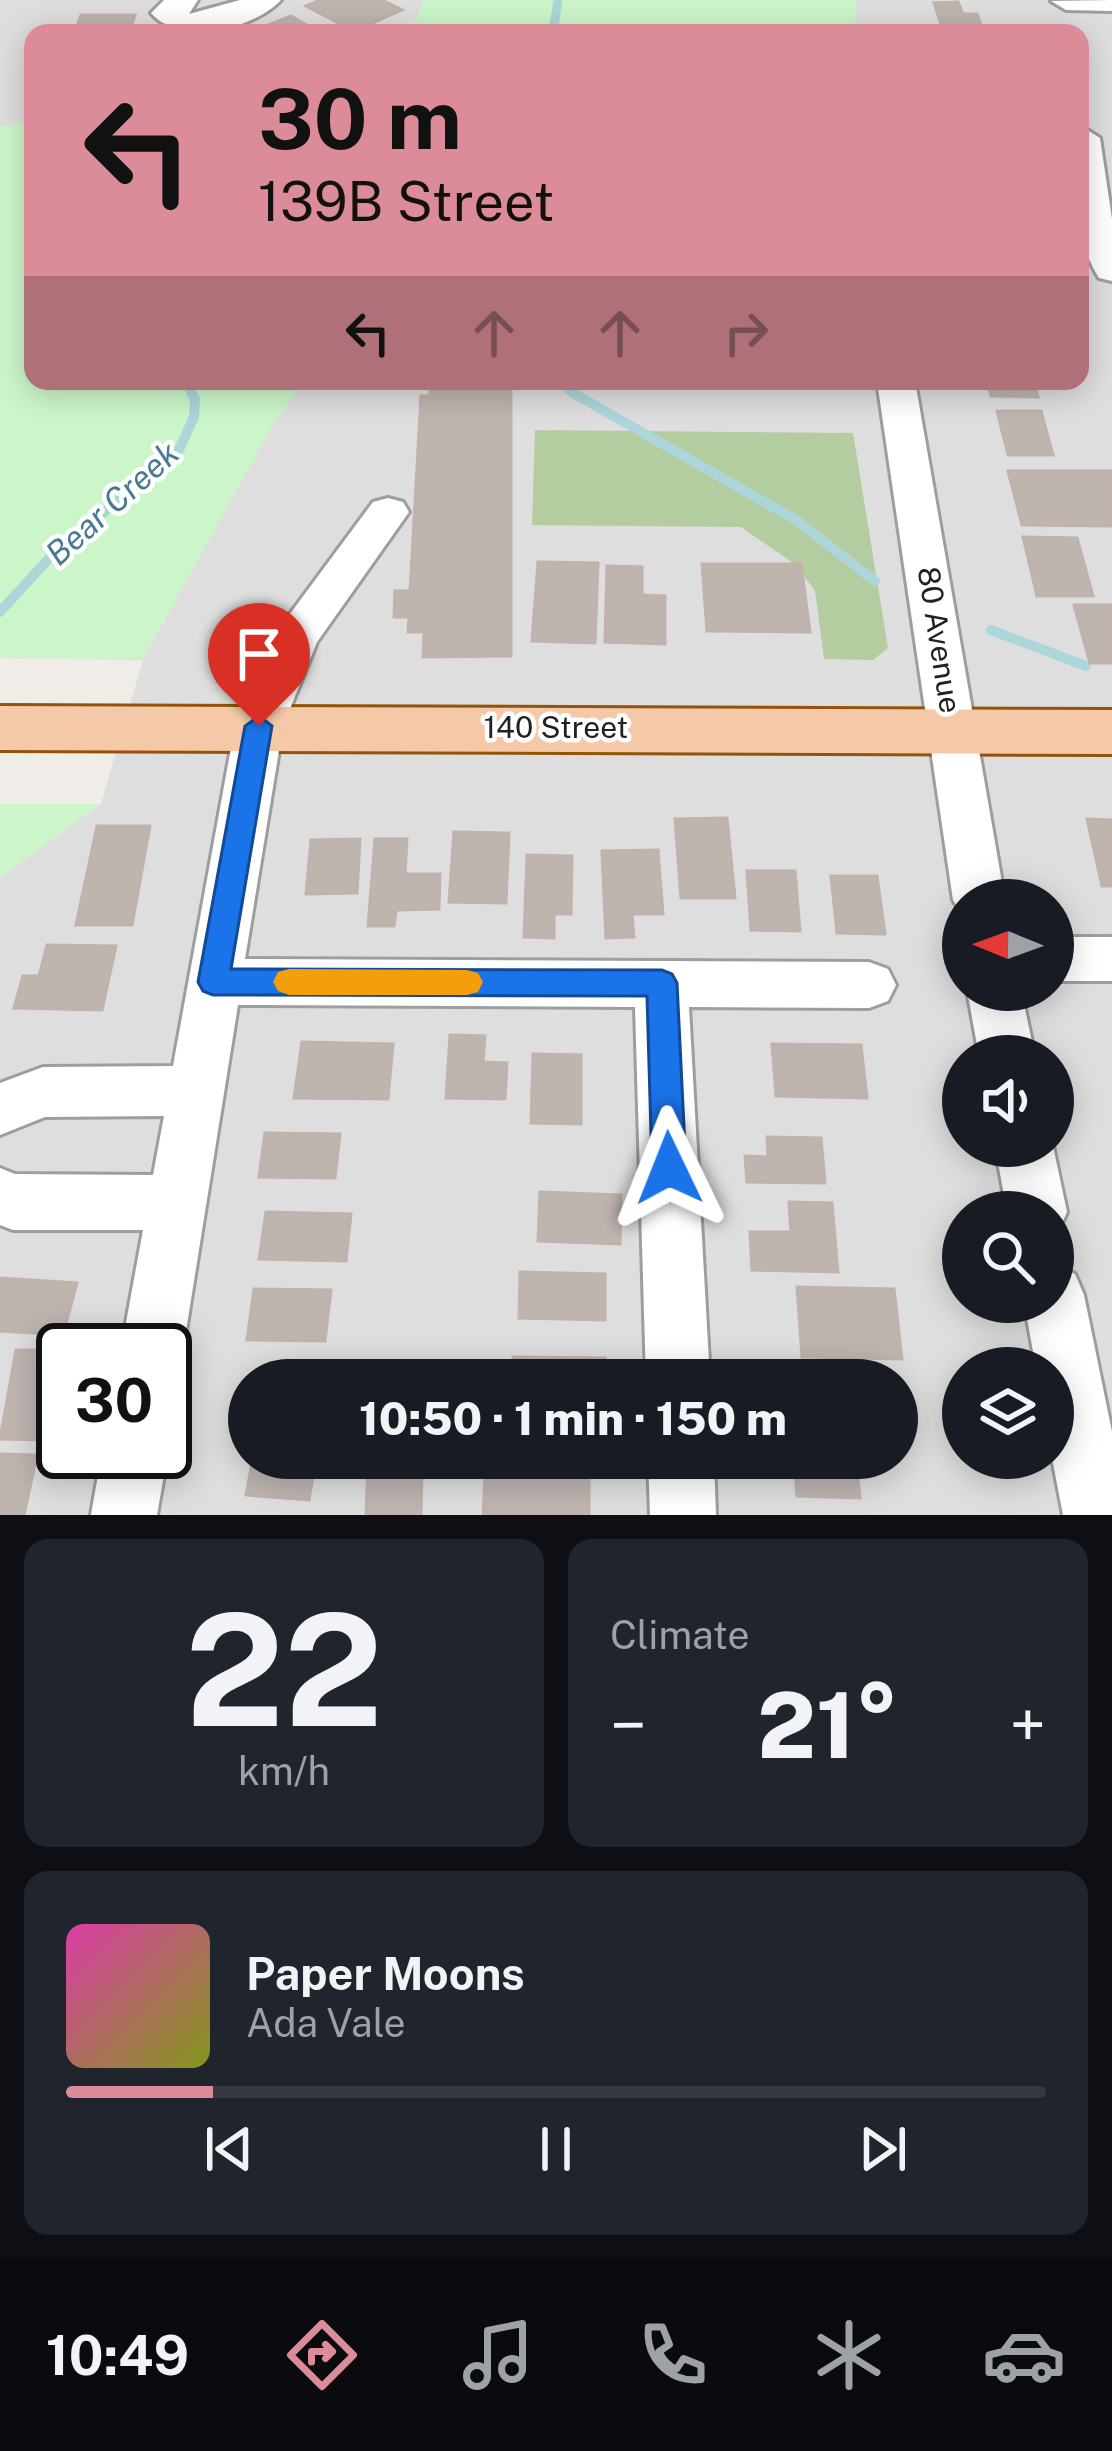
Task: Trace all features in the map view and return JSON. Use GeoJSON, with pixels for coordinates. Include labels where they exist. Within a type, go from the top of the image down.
{"type":"FeatureCollection","features":[{"type":"Feature","properties":{"kind":"main road","name":"140 Street"},"geometry":{"type":"LineString","coordinates":[[0,728],[1112,732]]}},
{"type":"Feature","properties":{"kind":"street"},"geometry":{"type":"LineString","coordinates":[[183,0],[166,14],[185,24]]}},
{"type":"Feature","properties":{"kind":"street"},"geometry":{"type":"LineString","coordinates":[[190,24],[266,0]]}},
{"type":"Feature","properties":{"kind":"street"},"geometry":{"type":"LineString","coordinates":[[1066,1],[1112,2]]}},
{"type":"Feature","properties":{"kind":"street"},"geometry":{"type":"LineString","coordinates":[[1089,176],[1095,222],[1112,270]]}},
{"type":"Feature","properties":{"kind":"street","name":"80 Avenue"},"geometry":{"type":"LineString","coordinates":[[897,390],[976,879]]}},
{"type":"Feature","properties":{"kind":"street"},"geometry":{"type":"LineString","coordinates":[[156,1323],[259,726],[297,637],[388,512]]}},
{"type":"Feature","properties":{"kind":"street"},"geometry":{"type":"LineString","coordinates":[[1074,959],[1112,959]]}},
{"type":"Feature","properties":{"kind":"street"},"geometry":{"type":"LineString","coordinates":[[213,982],[869,985]]}},
{"type":"Feature","properties":{"kind":"street"},"geometry":{"type":"LineString","coordinates":[[662,983],[677,1359]]}},
{"type":"Feature","properties":{"kind":"street"},"geometry":{"type":"LineString","coordinates":[[0,1109],[44,1092],[194,1091]]}},
{"type":"Feature","properties":{"kind":"street"},"geometry":{"type":"LineString","coordinates":[[0,1196],[13,1202],[176,1203]]}},
{"type":"Feature","properties":{"kind":"street"},"geometry":{"type":"LineString","coordinates":[[1058,1323],[1096,1515]]}},
{"type":"Feature","properties":{"kind":"street"},"geometry":{"type":"LineString","coordinates":[[124,1515],[130,1479]]}},
{"type":"Feature","properties":{"kind":"street"},"geometry":{"type":"LineString","coordinates":[[682,1479],[683,1515]]}},
{"type":"Feature","properties":{"kind":"shaded area"},"geometry":{"type":"Polygon","coordinates":[[[0,0],[1112,0],[1112,1515],[0,1515],[0,877],[101,804],[143,660],[0,658],[0,0]]]}},
{"type":"Feature","properties":{"kind":"green space"},"geometry":{"type":"Polygon","coordinates":[[[424,0],[855,0],[856,24],[404,24],[416,20],[424,0]]]}},
{"type":"Feature","properties":{"kind":"green space"},"geometry":{"type":"Polygon","coordinates":[[[24,123],[24,390],[298,390],[271,428],[143,659],[0,658],[0,127],[24,123]]]}},
{"type":"Feature","properties":{"kind":"green space"},"geometry":{"type":"Polygon","coordinates":[[[535,430],[853,433],[888,648],[873,660],[824,659],[815,591],[796,565],[741,527],[532,525],[535,430]]]}},
{"type":"Feature","properties":{"kind":"green space"},"geometry":{"type":"Polygon","coordinates":[[[0,804],[101,804],[0,877],[0,804]]]}},
{"type":"Feature","properties":{"kind":"building"},"geometry":{"type":"Polygon","coordinates":[[[320,0],[382,0],[402,10],[370,24],[341,24],[306,6],[320,0]]]}},
{"type":"Feature","properties":{"kind":"building"},"geometry":{"type":"Polygon","coordinates":[[[958,2],[963,14],[977,14],[981,24],[941,24],[934,3],[958,2]]]}},
{"type":"Feature","properties":{"kind":"building"},"geometry":{"type":"Polygon","coordinates":[[[81,15],[135,15],[132,24],[78,24],[81,15]]]}},
{"type":"Feature","properties":{"kind":"building"},"geometry":{"type":"Polygon","coordinates":[[[291,16],[305,24],[271,24],[291,16]]]}},
{"type":"Feature","properties":{"kind":"building"},"geometry":{"type":"Polygon","coordinates":[[[430,390],[511,390],[511,656],[423,657],[424,632],[408,632],[409,617],[394,617],[395,591],[410,591],[421,396],[430,396],[430,390]]]}},
{"type":"Feature","properties":{"kind":"building"},"geometry":{"type":"Polygon","coordinates":[[[989,390],[1036,390],[1038,397],[991,396],[989,390]]]}},
{"type":"Feature","properties":{"kind":"building"},"geometry":{"type":"Polygon","coordinates":[[[997,411],[1041,411],[1053,455],[1008,455],[997,411]]]}},
{"type":"Feature","properties":{"kind":"building"},"geometry":{"type":"Polygon","coordinates":[[[1008,471],[1112,471],[1112,526],[1022,525],[1008,471]]]}},
{"type":"Feature","properties":{"kind":"building"},"geometry":{"type":"Polygon","coordinates":[[[1023,537],[1077,538],[1093,596],[1037,596],[1023,537]]]}},
{"type":"Feature","properties":{"kind":"building"},"geometry":{"type":"Polygon","coordinates":[[[538,562],[598,563],[595,643],[532,641],[538,562]]]}},
{"type":"Feature","properties":{"kind":"building"},"geometry":{"type":"Polygon","coordinates":[[[702,564],[801,564],[810,632],[707,631],[702,564]]]}},
{"type":"Feature","properties":{"kind":"building"},"geometry":{"type":"Polygon","coordinates":[[[607,566],[642,567],[642,595],[665,596],[665,644],[605,642],[607,566]]]}},
{"type":"Feature","properties":{"kind":"building"},"geometry":{"type":"Polygon","coordinates":[[[1074,605],[1112,605],[1112,663],[1090,663],[1074,605]]]}},
{"type":"Feature","properties":{"kind":"building"},"geometry":{"type":"Polygon","coordinates":[[[727,818],[735,898],[681,898],[675,819],[727,818]]]}},
{"type":"Feature","properties":{"kind":"building"},"geometry":{"type":"Polygon","coordinates":[[[1087,819],[1112,820],[1112,886],[1102,886],[1087,819]]]}},
{"type":"Feature","properties":{"kind":"building"},"geometry":{"type":"Polygon","coordinates":[[[97,826],[150,826],[132,925],[76,925],[97,826]]]}},
{"type":"Feature","properties":{"kind":"building"},"geometry":{"type":"Polygon","coordinates":[[[454,832],[509,833],[506,903],[449,902],[454,832]]]}},
{"type":"Feature","properties":{"kind":"building"},"geometry":{"type":"Polygon","coordinates":[[[360,839],[357,893],[306,894],[311,840],[360,839]]]}},
{"type":"Feature","properties":{"kind":"building"},"geometry":{"type":"Polygon","coordinates":[[[375,839],[407,839],[405,874],[440,874],[439,909],[396,910],[394,926],[368,926],[375,839]]]}},
{"type":"Feature","properties":{"kind":"building"},"geometry":{"type":"Polygon","coordinates":[[[658,850],[663,914],[632,914],[634,937],[606,938],[602,851],[658,850]]]}},
{"type":"Feature","properties":{"kind":"building"},"geometry":{"type":"Polygon","coordinates":[[[527,855],[572,856],[571,914],[554,914],[554,938],[524,937],[527,855]]]}},
{"type":"Feature","properties":{"kind":"building"},"geometry":{"type":"Polygon","coordinates":[[[747,871],[795,871],[800,931],[751,930],[747,871]]]}},
{"type":"Feature","properties":{"kind":"building"},"geometry":{"type":"Polygon","coordinates":[[[831,876],[877,876],[885,934],[837,933],[831,876]]]}},
{"type":"Feature","properties":{"kind":"building"},"geometry":{"type":"Polygon","coordinates":[[[47,945],[116,946],[102,1010],[14,1008],[23,976],[39,976],[47,945]]]}},
{"type":"Feature","properties":{"kind":"building"},"geometry":{"type":"Polygon","coordinates":[[[450,1035],[485,1036],[483,1062],[507,1063],[505,1099],[446,1098],[450,1035]]]}},
{"type":"Feature","properties":{"kind":"building"},"geometry":{"type":"Polygon","coordinates":[[[302,1042],[393,1044],[388,1099],[294,1098],[302,1042]]]}},
{"type":"Feature","properties":{"kind":"building"},"geometry":{"type":"Polygon","coordinates":[[[772,1044],[861,1045],[867,1098],[776,1096],[772,1044]]]}},
{"type":"Feature","properties":{"kind":"building"},"geometry":{"type":"Polygon","coordinates":[[[533,1054],[581,1055],[581,1124],[531,1123],[533,1054]]]}},
{"type":"Feature","properties":{"kind":"building"},"geometry":{"type":"Polygon","coordinates":[[[265,1133],[340,1134],[335,1178],[259,1177],[265,1133]]]}},
{"type":"Feature","properties":{"kind":"building"},"geometry":{"type":"Polygon","coordinates":[[[767,1137],[821,1138],[825,1183],[747,1182],[745,1156],[768,1157],[767,1137]]]}},
{"type":"Feature","properties":{"kind":"building"},"geometry":{"type":"Polygon","coordinates":[[[540,1192],[621,1195],[620,1244],[538,1241],[540,1192]]]}},
{"type":"Feature","properties":{"kind":"building"},"geometry":{"type":"Polygon","coordinates":[[[789,1202],[832,1203],[838,1272],[752,1270],[750,1232],[791,1232],[789,1202]]]}},
{"type":"Feature","properties":{"kind":"building"},"geometry":{"type":"Polygon","coordinates":[[[266,1212],[351,1214],[346,1261],[259,1259],[266,1212]]]}},
{"type":"Feature","properties":{"kind":"building"},"geometry":{"type":"Polygon","coordinates":[[[520,1272],[605,1274],[605,1320],[519,1318],[520,1272]]]}},
{"type":"Feature","properties":{"kind":"building"},"geometry":{"type":"Polygon","coordinates":[[[0,1278],[77,1283],[66,1323],[36,1323],[36,1333],[0,1331],[0,1278]]]}},
{"type":"Feature","properties":{"kind":"building"},"geometry":{"type":"Polygon","coordinates":[[[797,1287],[894,1289],[902,1359],[802,1357],[797,1287]]]}},
{"type":"Feature","properties":{"kind":"building"},"geometry":{"type":"Polygon","coordinates":[[[254,1289],[331,1290],[325,1341],[247,1340],[254,1289]]]}},
{"type":"Feature","properties":{"kind":"building"},"geometry":{"type":"Polygon","coordinates":[[[16,1350],[36,1350],[36,1440],[0,1439],[16,1350]]]}},
{"type":"Feature","properties":{"kind":"building"},"geometry":{"type":"Polygon","coordinates":[[[513,1357],[605,1358],[605,1359],[513,1357]]]}},
{"type":"Feature","properties":{"kind":"building"},"geometry":{"type":"Polygon","coordinates":[[[0,1454],[36,1455],[24,1515],[0,1515],[0,1454]]]}},
{"type":"Feature","properties":{"kind":"building"},"geometry":{"type":"Polygon","coordinates":[[[249,1479],[312,1479],[309,1500],[246,1495],[249,1479]]]}},
{"type":"Feature","properties":{"kind":"building"},"geometry":{"type":"Polygon","coordinates":[[[367,1479],[422,1479],[421,1515],[366,1515],[367,1479]]]}},
{"type":"Feature","properties":{"kind":"building"},"geometry":{"type":"Polygon","coordinates":[[[485,1479],[589,1479],[589,1515],[483,1515],[485,1479]]]}},
{"type":"Feature","properties":{"kind":"building"},"geometry":{"type":"Polygon","coordinates":[[[796,1479],[858,1479],[860,1498],[797,1496],[796,1479]]]}},
{"type":"Feature","properties":{"kind":"waterway","name":"Bear Creek"},"geometry":{"type":"LineString","coordinates":[[554,24],[558,0]]}},
{"type":"Feature","properties":{"kind":"waterway","name":"Bear Creek"},"geometry":{"type":"LineString","coordinates":[[0,612],[53,554],[178,452],[194,417],[190,390]]}},
{"type":"Feature","properties":{"kind":"waterway"},"geometry":{"type":"LineString","coordinates":[[570,390],[796,520],[875,581]]}},
{"type":"Feature","properties":{"kind":"waterway"},"geometry":{"type":"LineString","coordinates":[[991,630],[1086,666]]}},
{"type":"Feature","properties":{"kind":"slow traffic"},"geometry":{"type":"LineString","coordinates":[[289,982],[467,982]]}},
{"type":"Feature","properties":{"kind":"route"},"geometry":{"type":"LineString","coordinates":[[259,726],[213,982],[662,983],[669,1168]]}}]}
